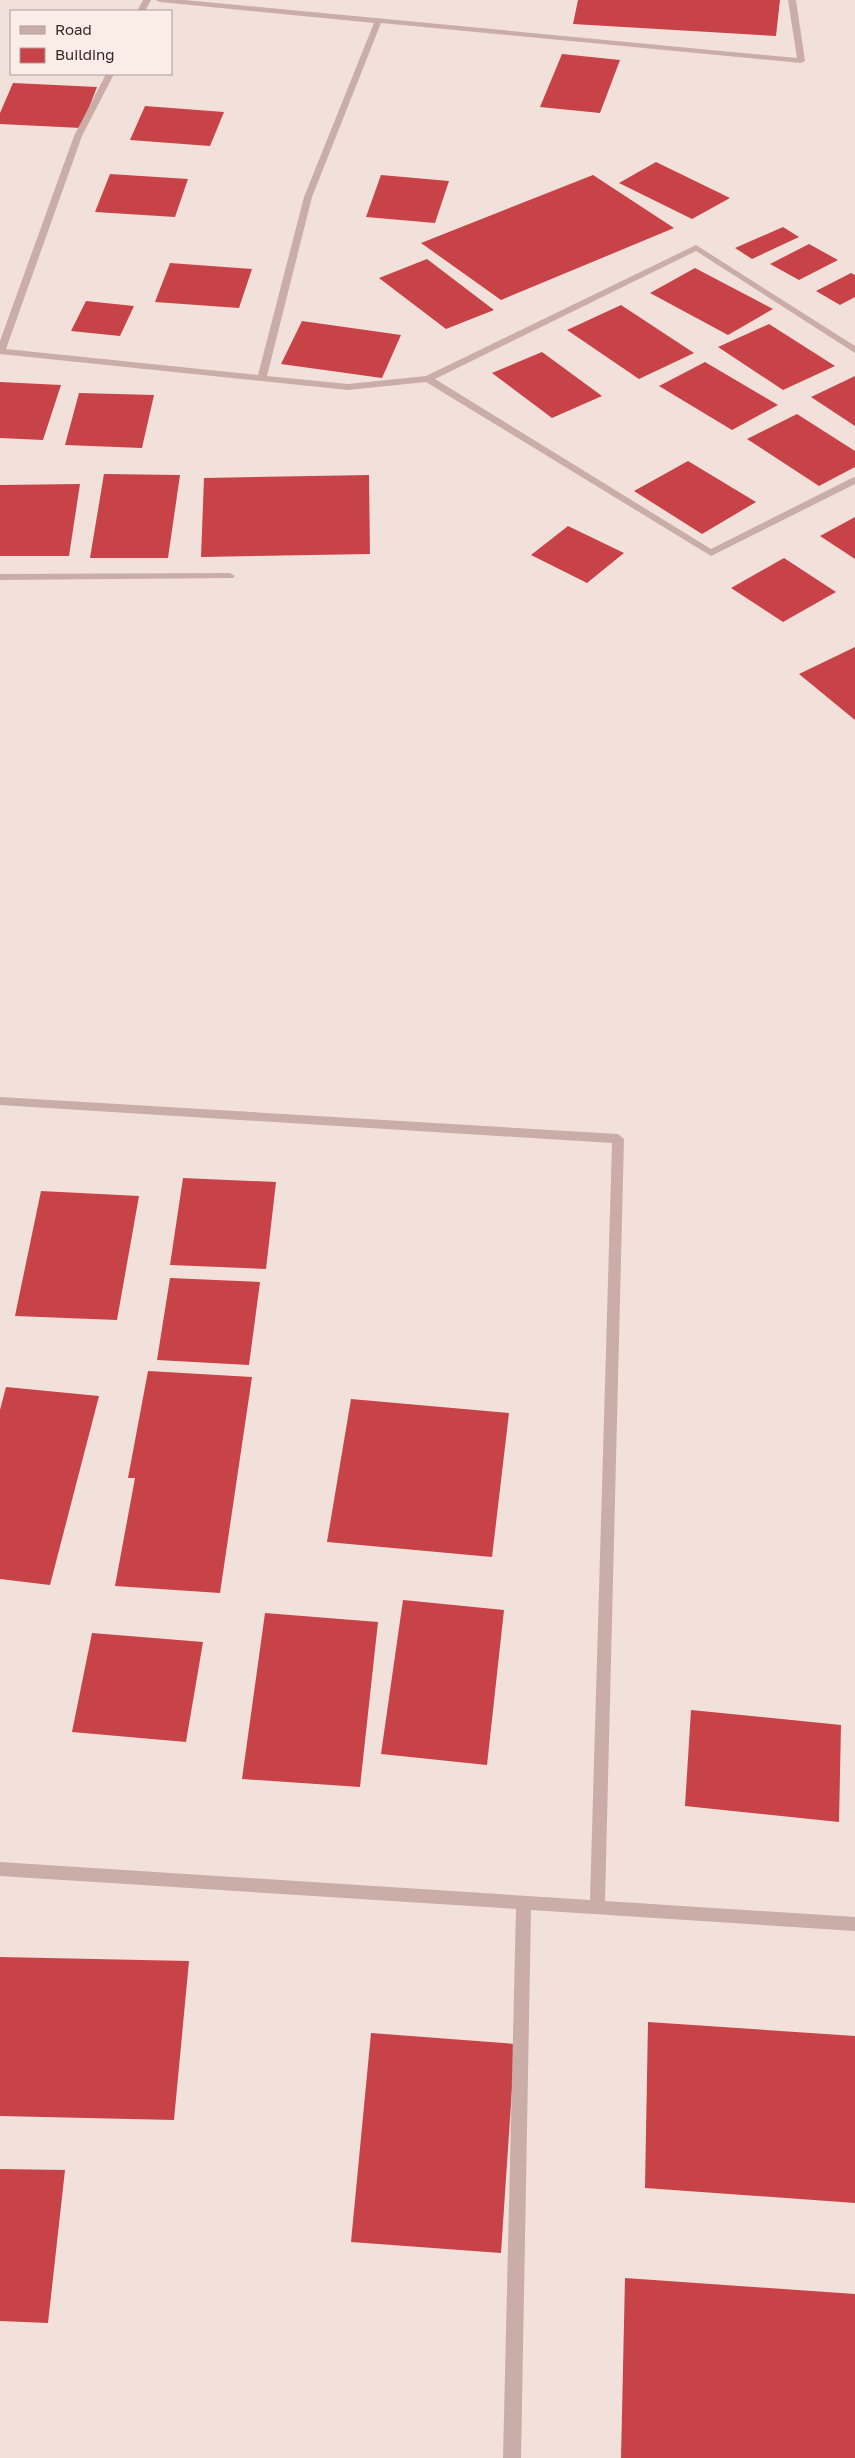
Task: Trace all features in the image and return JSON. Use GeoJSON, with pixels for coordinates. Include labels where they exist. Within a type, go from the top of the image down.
{"type":"FeatureCollection","features":[{"type":"Feature","properties":{"kind":"street"},"geometry":{"type":"LineString","coordinates":[[160,0],[800,61],[792,0]]}},
{"type":"Feature","properties":{"kind":"street"},"geometry":{"type":"LineString","coordinates":[[262,378],[308,197],[378,20]]}},
{"type":"Feature","properties":{"kind":"street"},"geometry":{"type":"LineString","coordinates":[[109,75],[78,136],[1,351],[348,387],[428,379],[696,248],[855,350]]}},
{"type":"Feature","properties":{"kind":"street"},"geometry":{"type":"LineString","coordinates":[[428,379],[711,553],[855,480]]}},
{"type":"Feature","properties":{"kind":"street"},"geometry":{"type":"LineString","coordinates":[[0,577],[230,576]]}},
{"type":"Feature","properties":{"kind":"street"},"geometry":{"type":"LineString","coordinates":[[1,1105],[618,1139],[597,1907]]}},
{"type":"Feature","properties":{"kind":"street"},"geometry":{"type":"LineString","coordinates":[[0,1868],[855,1924]]}},
{"type":"Feature","properties":{"kind":"street"},"geometry":{"type":"LineString","coordinates":[[512,2458],[524,1902]]}},
{"type":"Feature","properties":{"kind":"building"},"geometry":{"type":"Polygon","coordinates":[[[578,0],[780,0],[776,36],[573,24],[578,0]]]}},
{"type":"Feature","properties":{"kind":"building"},"geometry":{"type":"Polygon","coordinates":[[[562,54],[620,60],[600,113],[540,107],[562,54]]]}},
{"type":"Feature","properties":{"kind":"building"},"geometry":{"type":"Polygon","coordinates":[[[13,83],[97,87],[81,128],[0,124],[0,113],[13,83]]]}},
{"type":"Feature","properties":{"kind":"building"},"geometry":{"type":"Polygon","coordinates":[[[145,106],[224,112],[210,146],[130,140],[145,106]]]}},
{"type":"Feature","properties":{"kind":"building"},"geometry":{"type":"Polygon","coordinates":[[[656,162],[730,198],[692,219],[619,183],[656,162]]]}},
{"type":"Feature","properties":{"kind":"building"},"geometry":{"type":"Polygon","coordinates":[[[110,174],[188,179],[175,217],[95,212],[110,174]]]}},
{"type":"Feature","properties":{"kind":"building"},"geometry":{"type":"Polygon","coordinates":[[[381,175],[449,181],[435,223],[366,217],[381,175]]]}},
{"type":"Feature","properties":{"kind":"building"},"geometry":{"type":"Polygon","coordinates":[[[593,175],[674,228],[501,300],[421,243],[593,175]]]}},
{"type":"Feature","properties":{"kind":"building"},"geometry":{"type":"Polygon","coordinates":[[[783,227],[799,237],[752,259],[735,248],[783,227]]]}},
{"type":"Feature","properties":{"kind":"building"},"geometry":{"type":"Polygon","coordinates":[[[809,244],[838,260],[799,280],[770,264],[809,244]]]}},
{"type":"Feature","properties":{"kind":"building"},"geometry":{"type":"Polygon","coordinates":[[[427,259],[494,310],[446,329],[379,278],[427,259]]]}},
{"type":"Feature","properties":{"kind":"building"},"geometry":{"type":"Polygon","coordinates":[[[170,263],[252,269],[239,308],[155,302],[170,263]]]}},
{"type":"Feature","properties":{"kind":"building"},"geometry":{"type":"Polygon","coordinates":[[[695,268],[773,309],[728,335],[650,293],[695,268]]]}},
{"type":"Feature","properties":{"kind":"building"},"geometry":{"type":"Polygon","coordinates":[[[851,273],[855,275],[855,297],[840,305],[816,291],[851,273]]]}},
{"type":"Feature","properties":{"kind":"building"},"geometry":{"type":"Polygon","coordinates":[[[86,301],[134,306],[120,336],[71,331],[86,301]]]}},
{"type":"Feature","properties":{"kind":"building"},"geometry":{"type":"Polygon","coordinates":[[[621,305],[694,353],[639,379],[567,330],[621,305]]]}},
{"type":"Feature","properties":{"kind":"building"},"geometry":{"type":"Polygon","coordinates":[[[302,321],[401,335],[382,378],[281,364],[302,321]]]}},
{"type":"Feature","properties":{"kind":"building"},"geometry":{"type":"Polygon","coordinates":[[[769,324],[835,366],[783,390],[718,347],[769,324]]]}},
{"type":"Feature","properties":{"kind":"building"},"geometry":{"type":"Polygon","coordinates":[[[542,352],[602,396],[552,418],[492,373],[542,352]]]}},
{"type":"Feature","properties":{"kind":"building"},"geometry":{"type":"Polygon","coordinates":[[[705,362],[778,405],[732,430],[659,386],[705,362]]]}},
{"type":"Feature","properties":{"kind":"building"},"geometry":{"type":"Polygon","coordinates":[[[855,376],[855,426],[811,397],[855,376]]]}},
{"type":"Feature","properties":{"kind":"building"},"geometry":{"type":"Polygon","coordinates":[[[0,382],[61,385],[43,440],[0,438],[0,382]]]}},
{"type":"Feature","properties":{"kind":"building"},"geometry":{"type":"Polygon","coordinates":[[[79,393],[154,395],[142,448],[65,445],[79,393]]]}},
{"type":"Feature","properties":{"kind":"building"},"geometry":{"type":"Polygon","coordinates":[[[797,414],[855,451],[855,467],[819,486],[747,439],[797,414]]]}},
{"type":"Feature","properties":{"kind":"building"},"geometry":{"type":"Polygon","coordinates":[[[688,461],[756,502],[702,534],[634,491],[688,461]]]}},
{"type":"Feature","properties":{"kind":"building"},"geometry":{"type":"Polygon","coordinates":[[[104,474],[180,475],[168,558],[90,558],[104,474]]]}},
{"type":"Feature","properties":{"kind":"building"},"geometry":{"type":"Polygon","coordinates":[[[369,475],[370,554],[201,557],[204,478],[369,475]]]}},
{"type":"Feature","properties":{"kind":"building"},"geometry":{"type":"Polygon","coordinates":[[[80,484],[69,556],[0,556],[0,485],[80,484]]]}},
{"type":"Feature","properties":{"kind":"building"},"geometry":{"type":"Polygon","coordinates":[[[855,517],[855,559],[820,536],[855,517]]]}},
{"type":"Feature","properties":{"kind":"building"},"geometry":{"type":"Polygon","coordinates":[[[568,526],[624,553],[587,583],[531,555],[568,526]]]}},
{"type":"Feature","properties":{"kind":"building"},"geometry":{"type":"Polygon","coordinates":[[[784,558],[836,592],[783,622],[731,588],[784,558]]]}},
{"type":"Feature","properties":{"kind":"building"},"geometry":{"type":"Polygon","coordinates":[[[855,647],[855,720],[799,674],[855,647]]]}},
{"type":"Feature","properties":{"kind":"building"},"geometry":{"type":"Polygon","coordinates":[[[183,1178],[276,1182],[266,1269],[170,1265],[183,1178]]]}},
{"type":"Feature","properties":{"kind":"building"},"geometry":{"type":"Polygon","coordinates":[[[41,1191],[139,1196],[117,1320],[15,1316],[41,1191]]]}},
{"type":"Feature","properties":{"kind":"building"},"geometry":{"type":"Polygon","coordinates":[[[170,1278],[260,1282],[249,1365],[157,1360],[170,1278]]]}},
{"type":"Feature","properties":{"kind":"building"},"geometry":{"type":"Polygon","coordinates":[[[148,1371],[252,1377],[220,1593],[115,1586],[135,1478],[128,1478],[148,1371]]]}},
{"type":"Feature","properties":{"kind":"building"},"geometry":{"type":"Polygon","coordinates":[[[6,1387],[99,1396],[50,1585],[0,1579],[0,1410],[6,1387]]]}},
{"type":"Feature","properties":{"kind":"building"},"geometry":{"type":"Polygon","coordinates":[[[351,1399],[509,1413],[492,1557],[327,1542],[351,1399]]]}},
{"type":"Feature","properties":{"kind":"building"},"geometry":{"type":"Polygon","coordinates":[[[403,1600],[504,1610],[487,1765],[381,1754],[403,1600]]]}},
{"type":"Feature","properties":{"kind":"building"},"geometry":{"type":"Polygon","coordinates":[[[265,1613],[378,1622],[360,1787],[242,1779],[265,1613]]]}},
{"type":"Feature","properties":{"kind":"building"},"geometry":{"type":"Polygon","coordinates":[[[92,1633],[203,1642],[186,1742],[72,1732],[92,1633]]]}},
{"type":"Feature","properties":{"kind":"building"},"geometry":{"type":"Polygon","coordinates":[[[691,1710],[841,1725],[839,1822],[685,1806],[691,1710]]]}},
{"type":"Feature","properties":{"kind":"building"},"geometry":{"type":"Polygon","coordinates":[[[0,1957],[189,1961],[174,2120],[0,2116],[0,1957]]]}},
{"type":"Feature","properties":{"kind":"building"},"geometry":{"type":"Polygon","coordinates":[[[648,2022],[855,2036],[855,2203],[645,2188],[648,2022]]]}},
{"type":"Feature","properties":{"kind":"building"},"geometry":{"type":"Polygon","coordinates":[[[371,2033],[515,2044],[501,2253],[351,2242],[371,2033]]]}},
{"type":"Feature","properties":{"kind":"building"},"geometry":{"type":"Polygon","coordinates":[[[0,2169],[65,2170],[48,2323],[0,2321],[0,2169]]]}},
{"type":"Feature","properties":{"kind":"building"},"geometry":{"type":"Polygon","coordinates":[[[625,2278],[855,2294],[855,2458],[621,2458],[625,2278]]]}}]}
